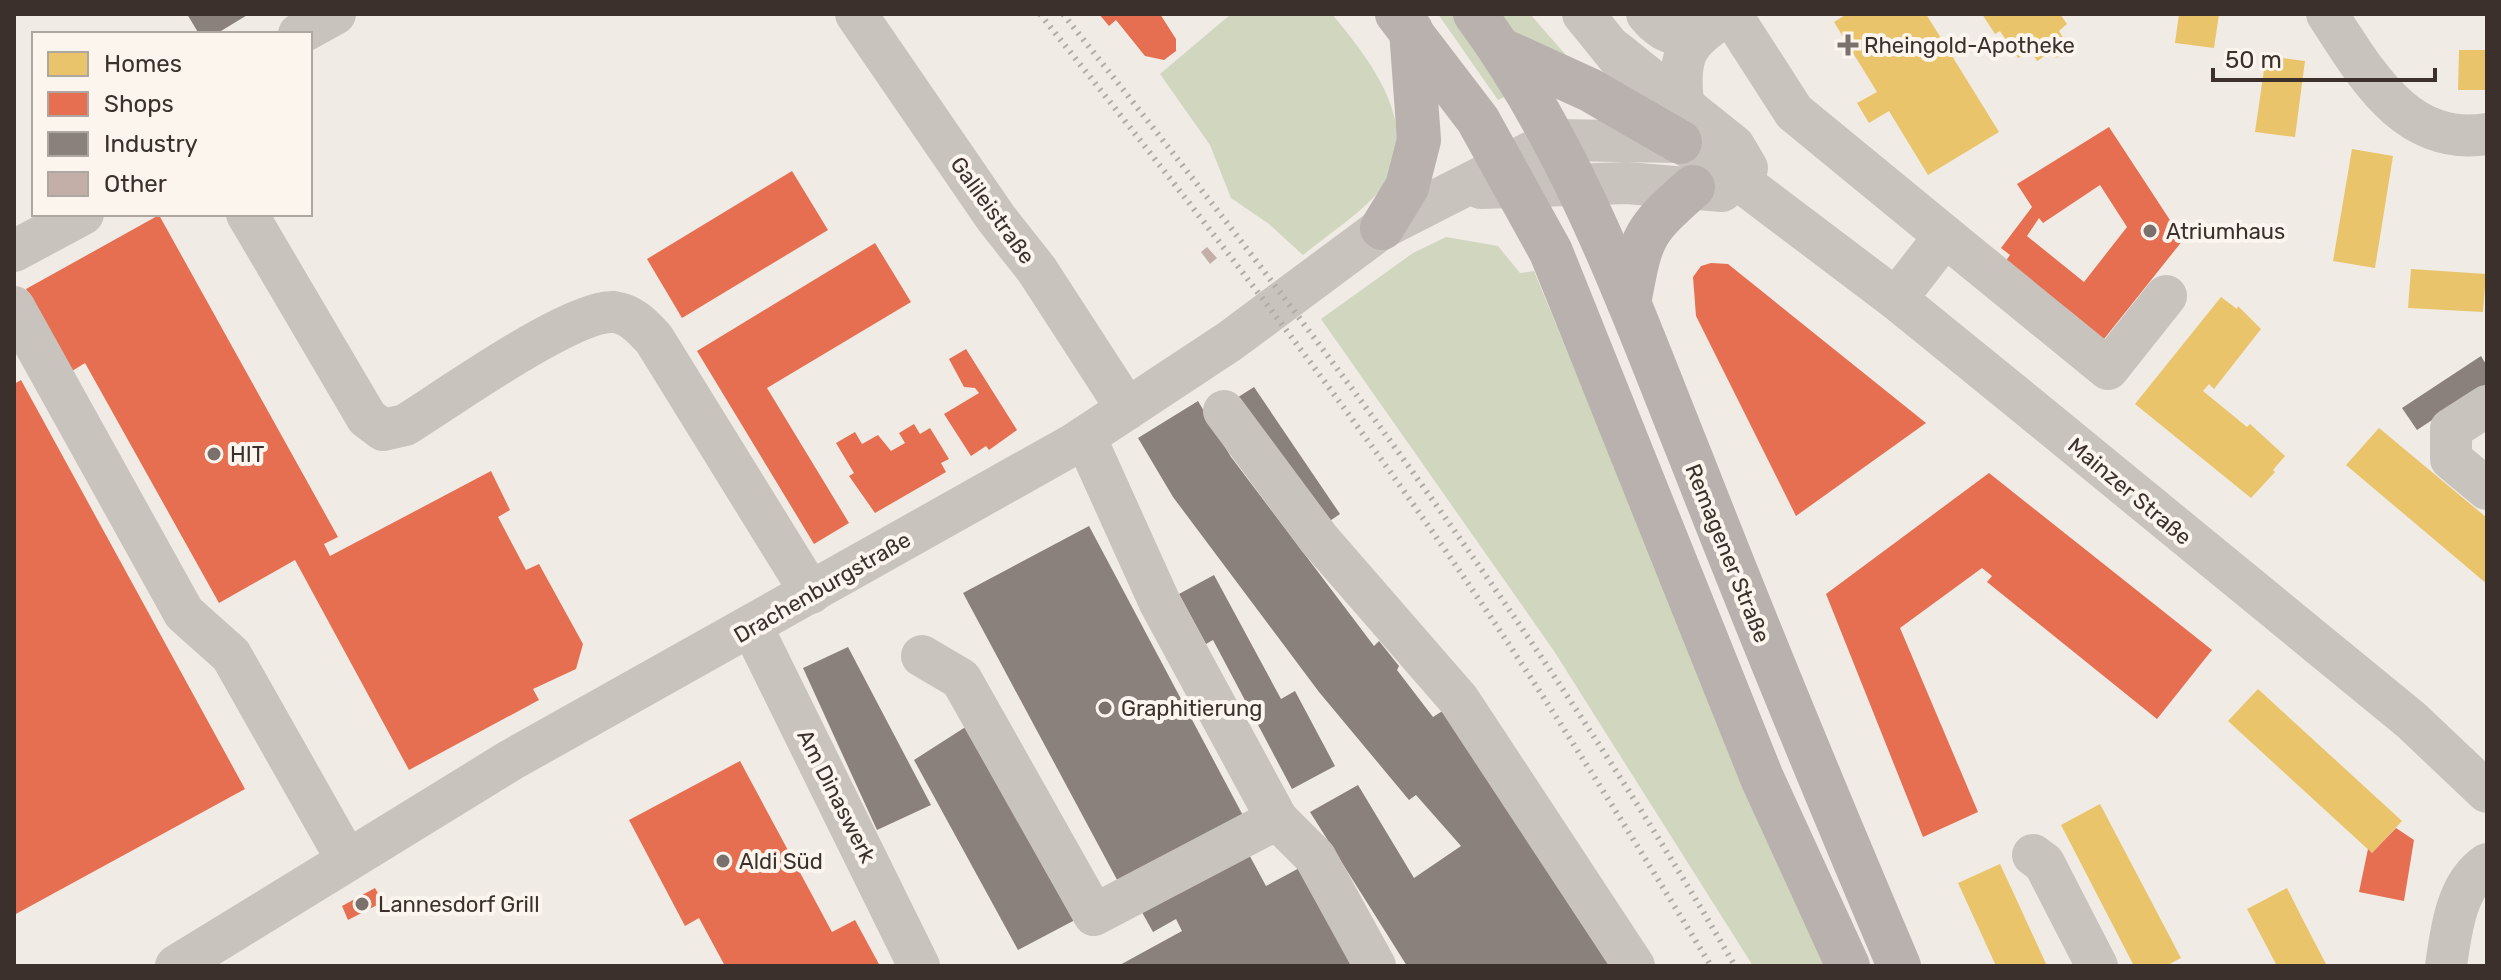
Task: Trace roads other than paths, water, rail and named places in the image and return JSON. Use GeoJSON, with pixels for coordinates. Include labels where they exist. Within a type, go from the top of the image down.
{"type":"FeatureCollection","features":[{"type":"Feature","properties":{"kind":"main road"},"geometry":{"type":"LineString","coordinates":[[1475,14],[1502,50],[1555,140]]}},
{"type":"Feature","properties":{"kind":"main road"},"geometry":{"type":"LineString","coordinates":[[1404,22],[1478,120],[1551,252],[1762,778],[1848,966]]}},
{"type":"Feature","properties":{"kind":"main road"},"geometry":{"type":"LineString","coordinates":[[1382,228],[1407,187],[1419,140],[1404,22]]}},
{"type":"Feature","properties":{"kind":"main road"},"geometry":{"type":"LineString","coordinates":[[1502,50],[1590,90],[1681,122]]}},
{"type":"Feature","properties":{"kind":"main road","name":"Remagener Straße"},"geometry":{"type":"LineString","coordinates":[[1555,140],[1629,303],[1808,754],[1899,966]]}},
{"type":"Feature","properties":{"kind":"main road"},"geometry":{"type":"LineString","coordinates":[[1629,303],[1641,243],[1652,223],[1693,187]]}},
{"type":"Feature","properties":{"kind":"street"},"geometry":{"type":"LineString","coordinates":[[303,32],[335,14]]}},
{"type":"Feature","properties":{"kind":"street","name":"Galileistraße"},"geometry":{"type":"LineString","coordinates":[[856,14],[996,218],[1037,270],[1127,409]]}},
{"type":"Feature","properties":{"kind":"street"},"geometry":{"type":"LineString","coordinates":[[1583,14],[1681,122]]}},
{"type":"Feature","properties":{"kind":"street"},"geometry":{"type":"LineString","coordinates":[[1647,14],[1659,29],[1677,36],[1719,20]]}},
{"type":"Feature","properties":{"kind":"street"},"geometry":{"type":"LineString","coordinates":[[2327,14],[2377,91],[2417,124],[2441,134],[2487,134]]}},
{"type":"Feature","properties":{"kind":"street"},"geometry":{"type":"LineString","coordinates":[[1681,122],[1680,80],[1684,57],[1719,20]]}},
{"type":"Feature","properties":{"kind":"street"},"geometry":{"type":"LineString","coordinates":[[1719,20],[1794,112],[2108,369],[2166,296]]}},
{"type":"Feature","properties":{"kind":"street"},"geometry":{"type":"LineString","coordinates":[[1511,176],[1555,140],[1681,122]]}},
{"type":"Feature","properties":{"kind":"street","name":"Mainzer Straße"},"geometry":{"type":"LineString","coordinates":[[1681,122],[1763,198],[1896,299],[2411,720],[2487,792]]}},
{"type":"Feature","properties":{"kind":"street","name":"Drachenburgstraße"},"geometry":{"type":"LineString","coordinates":[[176,966],[511,760],[1085,437],[1230,341],[1382,228],[1456,188],[1511,176]]}},
{"type":"Feature","properties":{"kind":"street","name":"Mainzer Straße"},"geometry":{"type":"LineString","coordinates":[[1511,176],[1576,183],[1693,187],[1763,198]]}},
{"type":"Feature","properties":{"kind":"street"},"geometry":{"type":"LineString","coordinates":[[14,251],[79,216]]}},
{"type":"Feature","properties":{"kind":"street"},"geometry":{"type":"LineString","coordinates":[[248,216],[367,418],[383,430],[405,425],[565,327],[594,315],[616,312],[638,321],[654,339],[811,593]]}},
{"type":"Feature","properties":{"kind":"street"},"geometry":{"type":"LineString","coordinates":[[1896,299],[1945,236]]}},
{"type":"Feature","properties":{"kind":"street"},"geometry":{"type":"LineString","coordinates":[[14,307],[184,613],[231,655],[347,860]]}},
{"type":"Feature","properties":{"kind":"street"},"geometry":{"type":"LineString","coordinates":[[2487,406],[2451,429],[2451,459],[2487,489]]}},
{"type":"Feature","properties":{"kind":"street"},"geometry":{"type":"LineString","coordinates":[[1224,411],[1319,539],[1459,700],[1634,966]]}},
{"type":"Feature","properties":{"kind":"street"},"geometry":{"type":"LineString","coordinates":[[1085,437],[1160,603],[1277,819],[1315,857],[1375,966]]}},
{"type":"Feature","properties":{"kind":"street","name":"Am Dinaswerk"},"geometry":{"type":"LineString","coordinates":[[752,627],[919,966]]}},
{"type":"Feature","properties":{"kind":"street"},"geometry":{"type":"LineString","coordinates":[[922,656],[961,679],[1094,915],[1277,819]]}},
{"type":"Feature","properties":{"kind":"street"},"geometry":{"type":"LineString","coordinates":[[2033,855],[2044,863],[2097,966]]}},
{"type":"Feature","properties":{"kind":"street"},"geometry":{"type":"LineString","coordinates":[[2446,966],[2461,898],[2476,871],[2487,864]]}},
{"type":"Feature","properties":{"kind":"railway"},"geometry":{"type":"LineString","coordinates":[[1040,14],[1258,292],[1415,506],[1560,722],[1711,966]]}},
{"type":"Feature","properties":{"kind":"railway"},"geometry":{"type":"LineString","coordinates":[[1063,14],[1243,243],[1417,478],[1582,718],[1735,966]]}},
{"type":"Feature","properties":{"kind":"place","name":"Rheingold-Apotheke"},"geometry":{"type":"Point","coordinates":[1848,45]}},
{"type":"Feature","properties":{"kind":"place","name":"Atriumhaus"},"geometry":{"type":"Point","coordinates":[2150,231]}},
{"type":"Feature","properties":{"kind":"place","name":"HIT"},"geometry":{"type":"Point","coordinates":[214,454]}},
{"type":"Feature","properties":{"kind":"place","name":"Graphitierung"},"geometry":{"type":"Point","coordinates":[1105,708]}},
{"type":"Feature","properties":{"kind":"place","name":"Aldi Süd"},"geometry":{"type":"Point","coordinates":[723,861]}},
{"type":"Feature","properties":{"kind":"place","name":"Lannesdorf Grill"},"geometry":{"type":"Point","coordinates":[362,904]}}]}
